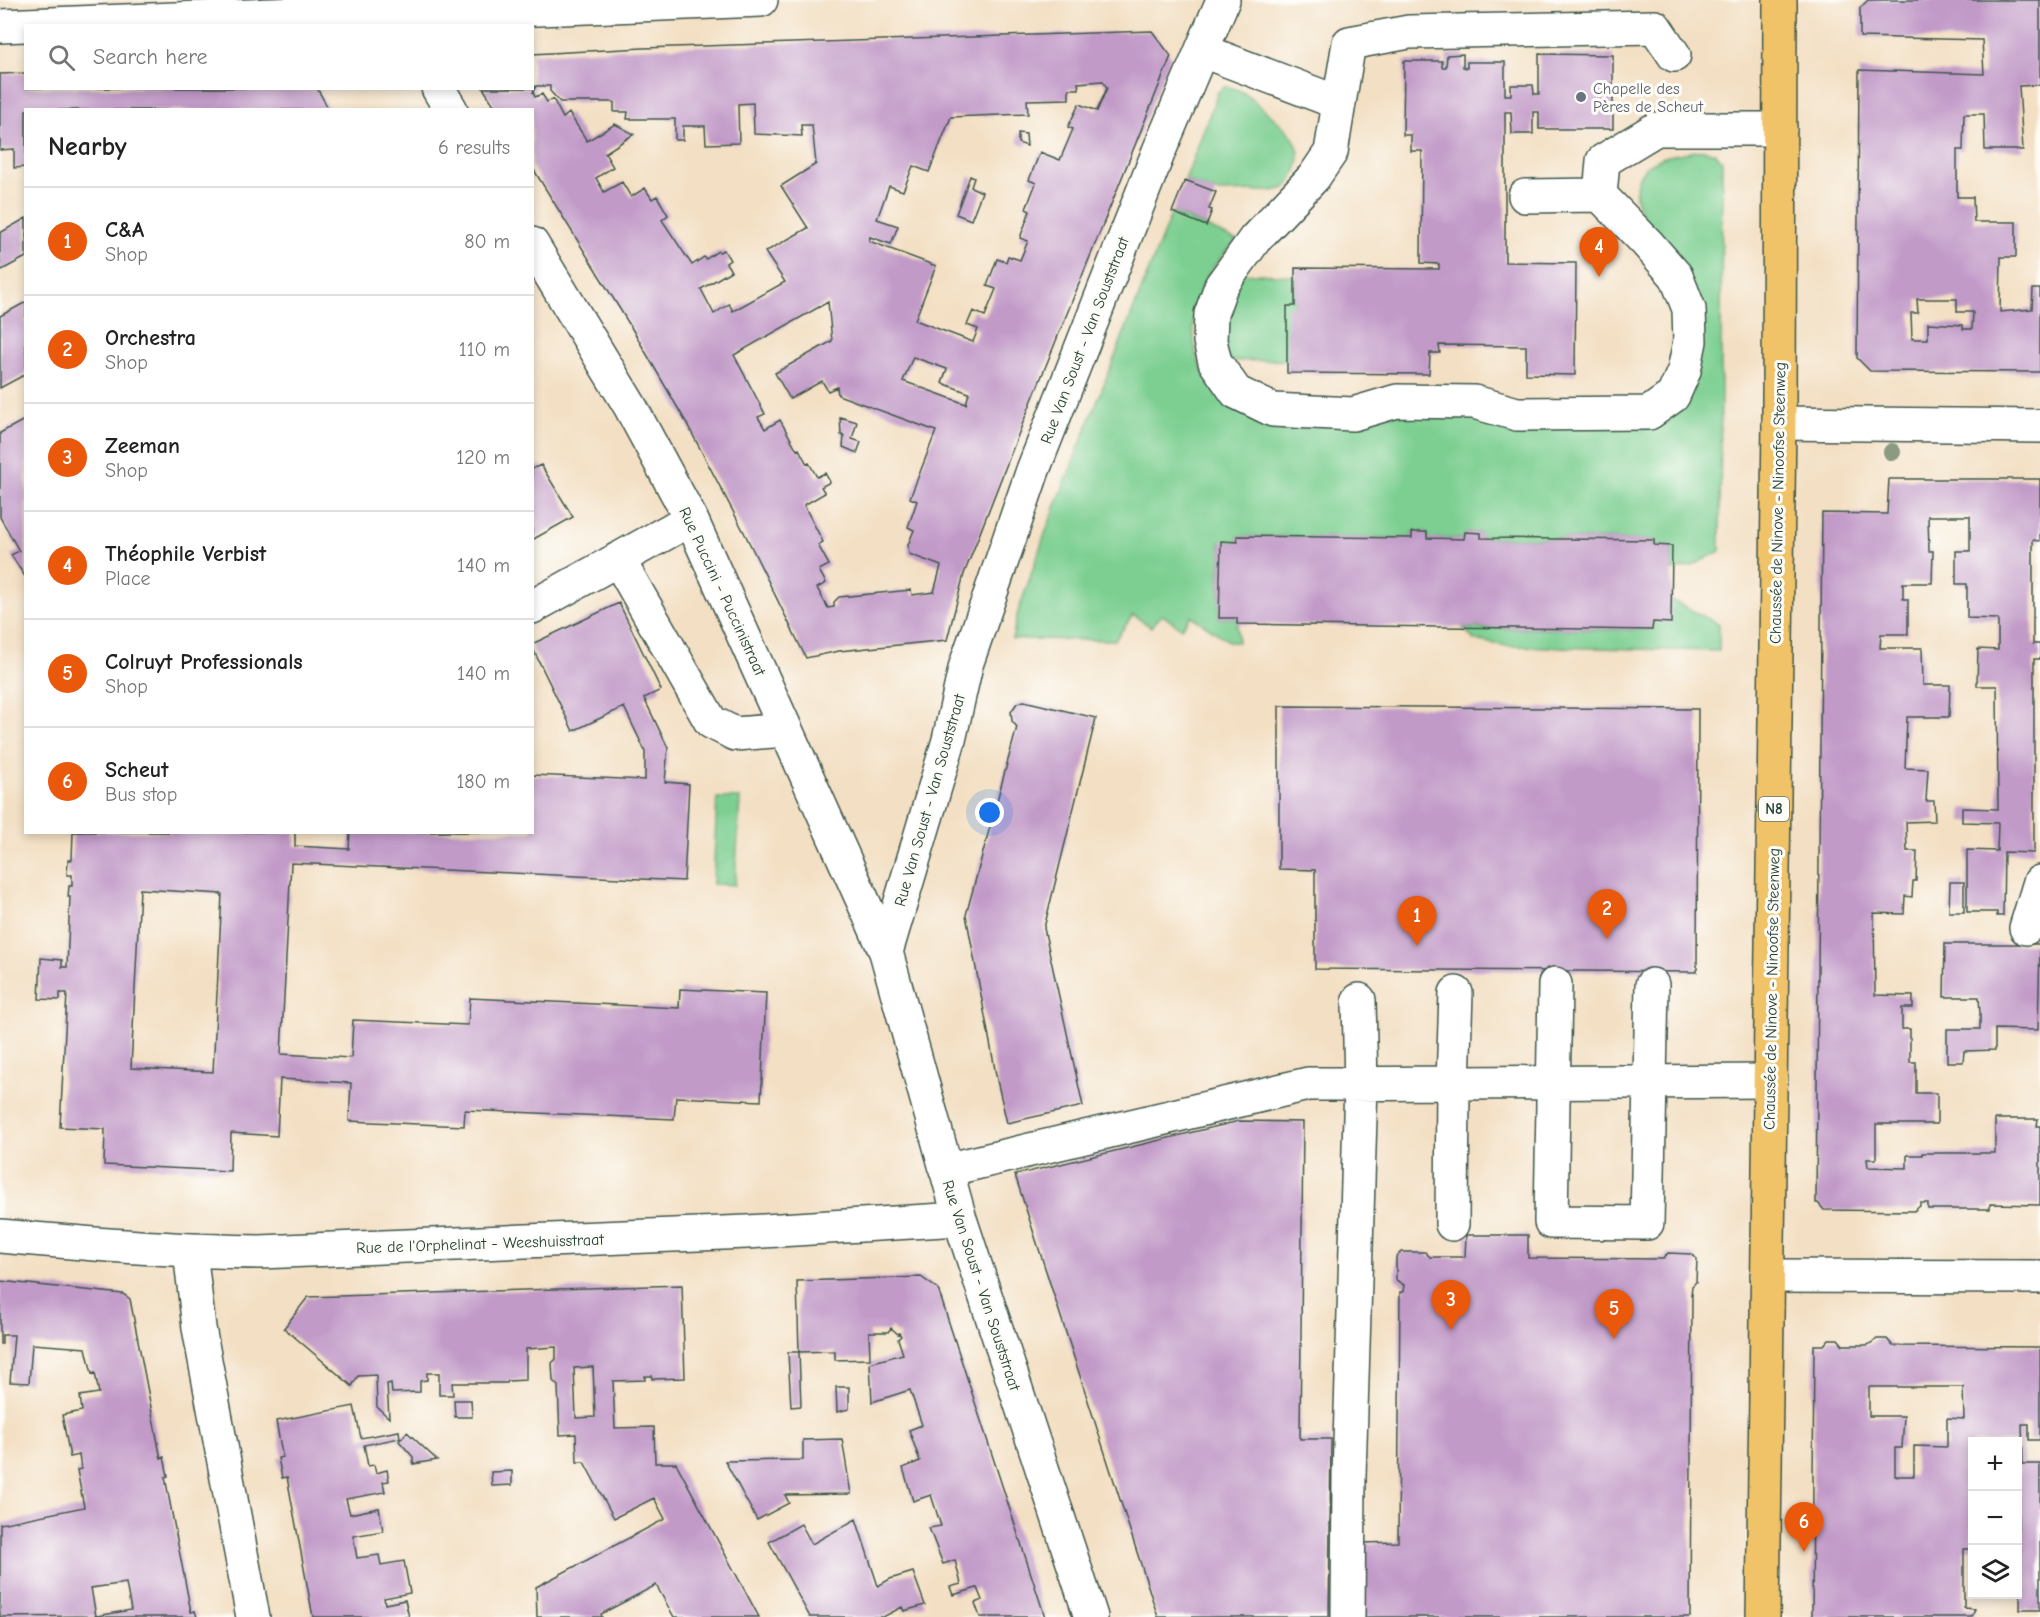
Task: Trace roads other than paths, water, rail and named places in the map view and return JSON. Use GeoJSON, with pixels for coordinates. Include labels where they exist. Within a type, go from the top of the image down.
{"type":"FeatureCollection","features":[{"type":"Feature","properties":{"kind":"main road","name":"Chaussée de Ninove - Ninoofse Steenweg"},"geometry":{"type":"LineString","coordinates":[[1763,1617],[1779,423],[1780,0]]}},
{"type":"Feature","properties":{"kind":"street"},"geometry":{"type":"LineString","coordinates":[[50,24],[760,0]]}},
{"type":"Feature","properties":{"kind":"street","name":"Rue Van Soust - Van Souststraat"},"geometry":{"type":"LineString","coordinates":[[1091,1617],[960,1219],[886,952],[949,740],[966,665],[1033,470],[1159,151],[1223,0]]}},
{"type":"Feature","properties":{"kind":"street"},"geometry":{"type":"LineString","coordinates":[[0,26],[24,25]]}},
{"type":"Feature","properties":{"kind":"street"},"geometry":{"type":"LineString","coordinates":[[1525,196],[1600,195],[1676,276],[1689,309],[1690,341],[1684,371],[1673,396],[1650,413],[1517,414],[1474,402],[1397,402],[1353,414],[1273,410],[1236,392],[1215,362],[1210,341],[1211,314],[1221,286],[1255,239],[1314,177],[1331,152],[1349,43],[1409,32],[1655,27],[1674,55]]}},
{"type":"Feature","properties":{"kind":"street"},"geometry":{"type":"LineString","coordinates":[[1203,51],[1340,103]]}},
{"type":"Feature","properties":{"kind":"street"},"geometry":{"type":"LineString","coordinates":[[439,90],[450,108]]}},
{"type":"Feature","properties":{"kind":"street"},"geometry":{"type":"LineString","coordinates":[[1600,195],[1603,161],[1656,129],[1780,129]]}},
{"type":"Feature","properties":{"kind":"street","name":"Rue Puccini - Puccinistraat"},"geometry":{"type":"LineString","coordinates":[[534,247],[630,406],[691,519],[886,952]]}},
{"type":"Feature","properties":{"kind":"street"},"geometry":{"type":"LineString","coordinates":[[1779,423],[2040,426]]}},
{"type":"Feature","properties":{"kind":"street"},"geometry":{"type":"LineString","coordinates":[[534,606],[691,519]]}},
{"type":"Feature","properties":{"kind":"street"},"geometry":{"type":"LineString","coordinates":[[618,559],[711,722],[735,734],[786,730]]}},
{"type":"Feature","properties":{"kind":"street"},"geometry":{"type":"LineString","coordinates":[[2026,928],[2040,882]]}},
{"type":"Feature","properties":{"kind":"street"},"geometry":{"type":"LineString","coordinates":[[1554,984],[1551,1222],[1647,1223],[1652,985]]}},
{"type":"Feature","properties":{"kind":"street"},"geometry":{"type":"LineString","coordinates":[[1452,1224],[1456,993]]}},
{"type":"Feature","properties":{"kind":"street"},"geometry":{"type":"LineString","coordinates":[[1348,1617],[1349,1476],[1361,1084],[1359,1000]]}},
{"type":"Feature","properties":{"kind":"street"},"geometry":{"type":"LineString","coordinates":[[946,1170],[1308,1084],[1771,1081]]}},
{"type":"Feature","properties":{"kind":"street","name":"Rue de l'Orphelinat - Weeshuisstraat"},"geometry":{"type":"LineString","coordinates":[[0,1236],[127,1248],[260,1252],[735,1232],[960,1219]]}},
{"type":"Feature","properties":{"kind":"street"},"geometry":{"type":"LineString","coordinates":[[190,1251],[199,1328],[253,1617]]}},
{"type":"Feature","properties":{"kind":"street"},"geometry":{"type":"LineString","coordinates":[[1767,1276],[2040,1277]]}},
{"type":"Feature","properties":{"kind":"place","name":"Chapelle des Pères de Scheut"},"geometry":{"type":"Point","coordinates":[1581,97]}},
{"type":"Feature","properties":{"kind":"place","name":"Théophile Verbist"},"geometry":{"type":"Point","coordinates":[1599,277]}},
{"type":"Feature","properties":{"kind":"place","name":"Orchestra"},"geometry":{"type":"Point","coordinates":[1607,939]}},
{"type":"Feature","properties":{"kind":"place","name":"C&A"},"geometry":{"type":"Point","coordinates":[1417,946]}},
{"type":"Feature","properties":{"kind":"place","name":"Zeeman"},"geometry":{"type":"Point","coordinates":[1451,1330]}},
{"type":"Feature","properties":{"kind":"place","name":"Colruyt Professionals"},"geometry":{"type":"Point","coordinates":[1614,1339]}},
{"type":"Feature","properties":{"kind":"place","name":"Scheut"},"geometry":{"type":"Point","coordinates":[1804,1552]}}]}
